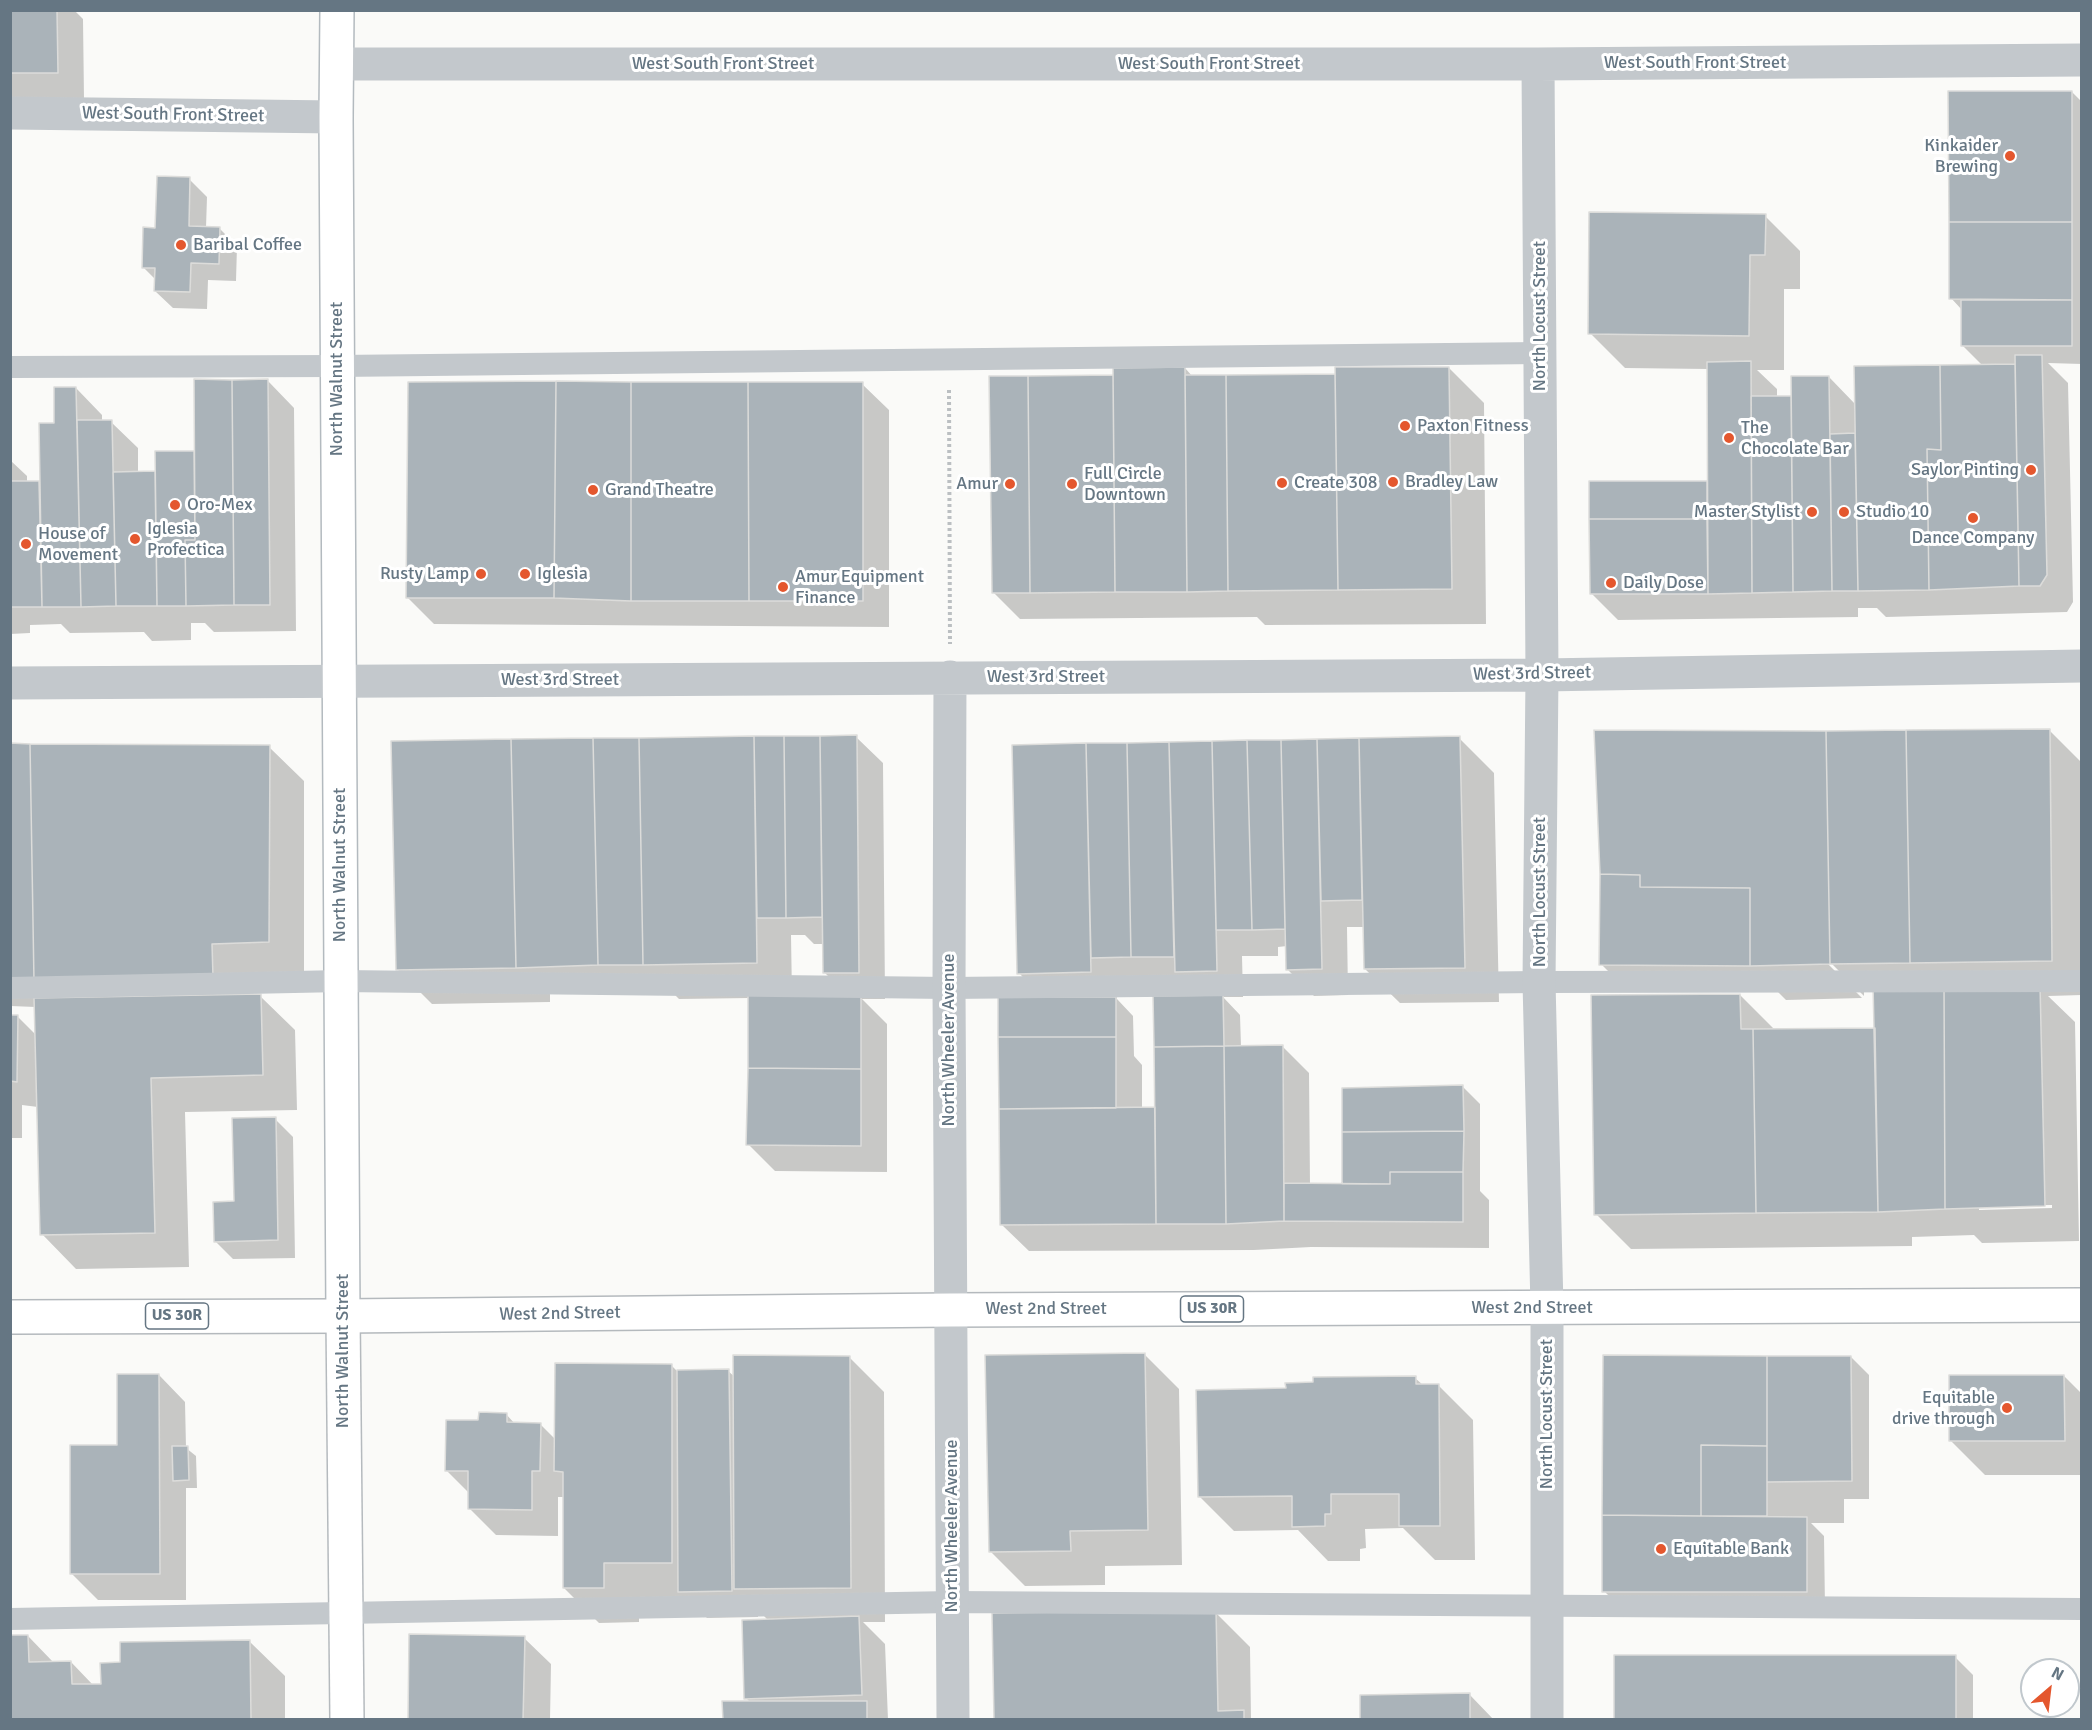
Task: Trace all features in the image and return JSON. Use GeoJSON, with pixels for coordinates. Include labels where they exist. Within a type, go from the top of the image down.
{"type":"FeatureCollection","features":[{"type":"Feature","properties":{"kind":"main road","name":"North Walnut Street"},"geometry":{"type":"LineString","coordinates":[[337,10],[337,366],[347,1719]]}},
{"type":"Feature","properties":{"kind":"main road","name":"West 2nd Street"},"geometry":{"type":"LineString","coordinates":[[10,1317],[2082,1305]]}},
{"type":"Feature","properties":{"kind":"street","name":"West South Front Street"},"geometry":{"type":"LineString","coordinates":[[338,64],[1538,64],[2082,60]]}},
{"type":"Feature","properties":{"kind":"street","name":"North Locust Street"},"geometry":{"type":"LineString","coordinates":[[1538,64],[1542,675],[1539,982],[1547,1308],[1547,1719]]}},
{"type":"Feature","properties":{"kind":"street","name":"West South Front Street"},"geometry":{"type":"LineString","coordinates":[[10,113],[336,117]]}},
{"type":"Feature","properties":{"kind":"street","name":"West 3rd Street"},"geometry":{"type":"LineString","coordinates":[[10,683],[1542,675],[2082,666]]}},
{"type":"Feature","properties":{"kind":"street","name":"North Wheeler Avenue"},"geometry":{"type":"LineString","coordinates":[[950,677],[949,988],[953,1719]]}},
{"type":"Feature","properties":{"kind":"lane"},"geometry":{"type":"LineString","coordinates":[[10,367],[337,366],[1540,353]]}},
{"type":"Feature","properties":{"kind":"lane"},"geometry":{"type":"LineString","coordinates":[[10,988],[341,981],[949,988],[1539,982],[2082,981]]}},
{"type":"Feature","properties":{"kind":"lane"},"geometry":{"type":"LineString","coordinates":[[10,1619],[952,1602],[2082,1609]]}},
{"type":"Feature","properties":{"kind":"path"},"geometry":{"type":"LineString","coordinates":[[949,360],[950,677]]}},
{"type":"Feature","properties":{"kind":"building"},"geometry":{"type":"Polygon","coordinates":[[[10,10],[57,10],[58,73],[10,73],[10,10]]]}},
{"type":"Feature","properties":{"kind":"building","name":"Kinkaider Brewing"},"geometry":{"type":"Polygon","coordinates":[[[1948,91],[2072,91],[2072,222],[1949,222],[1948,91]]]}},
{"type":"Feature","properties":{"kind":"building","name":"Baribal Coffee"},"geometry":{"type":"Polygon","coordinates":[[[157,176],[190,177],[189,226],[220,227],[219,264],[191,263],[190,292],[154,291],[155,268],[142,268],[143,227],[155,228],[157,176]]]}},
{"type":"Feature","properties":{"kind":"building"},"geometry":{"type":"Polygon","coordinates":[[[1589,212],[1766,214],[1765,255],[1750,255],[1749,336],[1588,334],[1589,212]]]}},
{"type":"Feature","properties":{"kind":"building"},"geometry":{"type":"Polygon","coordinates":[[[1949,222],[2072,222],[2072,300],[1949,299],[1949,222]]]}},
{"type":"Feature","properties":{"kind":"building"},"geometry":{"type":"Polygon","coordinates":[[[1961,300],[2072,300],[2072,346],[1961,346],[1961,300]]]}},
{"type":"Feature","properties":{"kind":"building","name":"Saylor Pinting"},"geometry":{"type":"Polygon","coordinates":[[[2015,355],[2042,355],[2047,575],[2040,586],[2019,586],[2015,355]]]}},
{"type":"Feature","properties":{"kind":"building","name":"The Chocolate Bar"},"geometry":{"type":"Polygon","coordinates":[[[1751,361],[1752,593],[1708,594],[1707,362],[1751,361]]]}},
{"type":"Feature","properties":{"kind":"building","name":"Dance Company"},"geometry":{"type":"Polygon","coordinates":[[[2015,364],[2019,586],[1929,590],[1927,449],[1941,450],[1940,365],[2015,364]]]}},
{"type":"Feature","properties":{"kind":"building"},"geometry":{"type":"Polygon","coordinates":[[[1940,365],[1941,450],[1927,449],[1929,590],[1858,591],[1854,366],[1940,365]]]}},
{"type":"Feature","properties":{"kind":"building"},"geometry":{"type":"Polygon","coordinates":[[[1185,367],[1187,592],[1115,592],[1113,368],[1185,367]]]}},
{"type":"Feature","properties":{"kind":"building","name":"Bradley Law"},"geometry":{"type":"Polygon","coordinates":[[[1335,367],[1449,367],[1452,589],[1338,590],[1335,367]]]}},
{"type":"Feature","properties":{"kind":"building","name":"Create 308"},"geometry":{"type":"Polygon","coordinates":[[[1335,374],[1338,590],[1228,591],[1226,375],[1335,374]]]}},
{"type":"Feature","properties":{"kind":"building","name":"Full Circle Downtown"},"geometry":{"type":"Polygon","coordinates":[[[1113,375],[1115,592],[1030,593],[1028,376],[1113,375]]]}},
{"type":"Feature","properties":{"kind":"building"},"geometry":{"type":"Polygon","coordinates":[[[1185,375],[1226,375],[1228,591],[1187,592],[1185,375]]]}},
{"type":"Feature","properties":{"kind":"building","name":"Amur"},"geometry":{"type":"Polygon","coordinates":[[[989,376],[1028,376],[1030,593],[992,593],[989,376]]]}},
{"type":"Feature","properties":{"kind":"building","name":"Master Stylist"},"geometry":{"type":"Polygon","coordinates":[[[1791,376],[1829,376],[1832,591],[1793,592],[1791,376]]]}},
{"type":"Feature","properties":{"kind":"building"},"geometry":{"type":"Polygon","coordinates":[[[194,379],[232,380],[234,605],[186,606],[185,540],[195,540],[194,379]]]}},
{"type":"Feature","properties":{"kind":"building"},"geometry":{"type":"Polygon","coordinates":[[[268,379],[270,605],[234,605],[232,380],[268,379]]]}},
{"type":"Feature","properties":{"kind":"building","name":"Grand Theatre"},"geometry":{"type":"Polygon","coordinates":[[[556,381],[631,382],[631,601],[554,598],[556,381]]]}},
{"type":"Feature","properties":{"kind":"building"},"geometry":{"type":"Polygon","coordinates":[[[556,381],[554,598],[406,598],[408,382],[556,381]]]}},
{"type":"Feature","properties":{"kind":"building"},"geometry":{"type":"Polygon","coordinates":[[[631,382],[748,382],[749,601],[631,601],[631,382]]]}},
{"type":"Feature","properties":{"kind":"building"},"geometry":{"type":"Polygon","coordinates":[[[748,382],[863,382],[863,601],[749,601],[748,382]]]}},
{"type":"Feature","properties":{"kind":"building"},"geometry":{"type":"Polygon","coordinates":[[[54,387],[76,387],[81,607],[42,607],[39,423],[54,423],[54,387]]]}},
{"type":"Feature","properties":{"kind":"building","name":"The Chocolate Bar"},"geometry":{"type":"Polygon","coordinates":[[[1751,396],[1791,396],[1793,592],[1752,593],[1751,396]]]}},
{"type":"Feature","properties":{"kind":"building"},"geometry":{"type":"Polygon","coordinates":[[[77,420],[112,420],[116,606],[81,607],[77,420]]]}},
{"type":"Feature","properties":{"kind":"building","name":"Studio 10"},"geometry":{"type":"Polygon","coordinates":[[[1855,433],[1858,591],[1832,591],[1830,434],[1855,433]]]}},
{"type":"Feature","properties":{"kind":"building","name":"Oro-Mex"},"geometry":{"type":"Polygon","coordinates":[[[155,451],[194,451],[195,540],[185,540],[186,606],[157,606],[155,451]]]}},
{"type":"Feature","properties":{"kind":"building","name":"Iglesia Profectica"},"geometry":{"type":"Polygon","coordinates":[[[155,471],[157,606],[116,606],[113,472],[155,471]]]}},
{"type":"Feature","properties":{"kind":"building","name":"House of Movement"},"geometry":{"type":"Polygon","coordinates":[[[10,481],[39,481],[42,607],[10,607],[10,481]]]}},
{"type":"Feature","properties":{"kind":"building"},"geometry":{"type":"Polygon","coordinates":[[[1589,481],[1707,481],[1707,519],[1589,519],[1589,481]]]}},
{"type":"Feature","properties":{"kind":"building"},"geometry":{"type":"Polygon","coordinates":[[[1589,519],[1707,519],[1708,594],[1590,594],[1589,519]]]}},
{"type":"Feature","properties":{"kind":"building"},"geometry":{"type":"Polygon","coordinates":[[[2050,729],[2052,961],[1910,963],[1906,730],[2050,729]]]}},
{"type":"Feature","properties":{"kind":"building"},"geometry":{"type":"Polygon","coordinates":[[[1594,730],[1826,731],[1830,964],[1750,966],[1750,888],[1640,887],[1640,875],[1600,874],[1594,730]]]}},
{"type":"Feature","properties":{"kind":"building"},"geometry":{"type":"Polygon","coordinates":[[[1906,730],[1910,963],[1830,964],[1826,731],[1906,730]]]}},
{"type":"Feature","properties":{"kind":"building"},"geometry":{"type":"Polygon","coordinates":[[[857,735],[859,973],[823,973],[820,736],[857,735]]]}},
{"type":"Feature","properties":{"kind":"building"},"geometry":{"type":"Polygon","coordinates":[[[754,736],[757,963],[643,965],[639,738],[754,736]]]}},
{"type":"Feature","properties":{"kind":"building"},"geometry":{"type":"Polygon","coordinates":[[[754,736],[784,736],[786,918],[757,918],[754,736]]]}},
{"type":"Feature","properties":{"kind":"building"},"geometry":{"type":"Polygon","coordinates":[[[784,736],[820,736],[822,917],[786,918],[784,736]]]}},
{"type":"Feature","properties":{"kind":"building"},"geometry":{"type":"Polygon","coordinates":[[[1460,736],[1465,968],[1364,969],[1359,738],[1460,736]]]}},
{"type":"Feature","properties":{"kind":"building"},"geometry":{"type":"Polygon","coordinates":[[[593,738],[598,965],[516,968],[511,739],[593,738]]]}},
{"type":"Feature","properties":{"kind":"building"},"geometry":{"type":"Polygon","coordinates":[[[593,738],[639,738],[643,965],[598,965],[593,738]]]}},
{"type":"Feature","properties":{"kind":"building"},"geometry":{"type":"Polygon","coordinates":[[[1359,738],[1362,900],[1321,901],[1317,739],[1359,738]]]}},
{"type":"Feature","properties":{"kind":"building"},"geometry":{"type":"Polygon","coordinates":[[[511,739],[516,968],[396,970],[391,741],[511,739]]]}},
{"type":"Feature","properties":{"kind":"building"},"geometry":{"type":"Polygon","coordinates":[[[1317,739],[1322,969],[1286,970],[1281,740],[1317,739]]]}},
{"type":"Feature","properties":{"kind":"building"},"geometry":{"type":"Polygon","coordinates":[[[1247,740],[1252,930],[1216,930],[1212,741],[1247,740]]]}},
{"type":"Feature","properties":{"kind":"building"},"geometry":{"type":"Polygon","coordinates":[[[1247,740],[1281,740],[1285,929],[1252,930],[1247,740]]]}},
{"type":"Feature","properties":{"kind":"building"},"geometry":{"type":"Polygon","coordinates":[[[1212,741],[1217,971],[1175,972],[1169,742],[1212,741]]]}},
{"type":"Feature","properties":{"kind":"building"},"geometry":{"type":"Polygon","coordinates":[[[1169,742],[1174,957],[1131,957],[1127,743],[1169,742]]]}},
{"type":"Feature","properties":{"kind":"building"},"geometry":{"type":"Polygon","coordinates":[[[10,743],[30,744],[34,982],[10,981],[10,743]]]}},
{"type":"Feature","properties":{"kind":"building"},"geometry":{"type":"Polygon","coordinates":[[[1086,743],[1127,743],[1131,957],[1091,958],[1086,743]]]}},
{"type":"Feature","properties":{"kind":"building"},"geometry":{"type":"Polygon","coordinates":[[[1086,743],[1091,972],[1017,974],[1012,745],[1086,743]]]}},
{"type":"Feature","properties":{"kind":"building"},"geometry":{"type":"Polygon","coordinates":[[[30,744],[270,745],[269,942],[212,944],[213,978],[34,982],[30,744]]]}},
{"type":"Feature","properties":{"kind":"building"},"geometry":{"type":"Polygon","coordinates":[[[1600,874],[1640,875],[1640,887],[1750,888],[1750,966],[1599,965],[1600,874]]]}},
{"type":"Feature","properties":{"kind":"building"},"geometry":{"type":"Polygon","coordinates":[[[1873,984],[1944,984],[1945,1209],[1878,1212],[1873,984]]]}},
{"type":"Feature","properties":{"kind":"building"},"geometry":{"type":"Polygon","coordinates":[[[1944,984],[2040,985],[2045,1206],[1945,1209],[1944,984]]]}},
{"type":"Feature","properties":{"kind":"building"},"geometry":{"type":"Polygon","coordinates":[[[261,994],[263,1075],[151,1078],[155,1233],[40,1235],[34,998],[261,994]]]}},
{"type":"Feature","properties":{"kind":"building"},"geometry":{"type":"Polygon","coordinates":[[[748,994],[861,996],[861,1069],[748,1068],[748,994]]]}},
{"type":"Feature","properties":{"kind":"building"},"geometry":{"type":"Polygon","coordinates":[[[1740,994],[1741,1029],[1753,1029],[1756,1213],[1594,1215],[1591,995],[1740,994]]]}},
{"type":"Feature","properties":{"kind":"building"},"geometry":{"type":"Polygon","coordinates":[[[1223,995],[1224,1046],[1154,1047],[1153,996],[1223,995]]]}},
{"type":"Feature","properties":{"kind":"building"},"geometry":{"type":"Polygon","coordinates":[[[998,997],[1116,997],[1116,1037],[998,1037],[998,997]]]}},
{"type":"Feature","properties":{"kind":"building"},"geometry":{"type":"Polygon","coordinates":[[[10,1015],[18,1015],[17,1082],[10,1081],[10,1015]]]}},
{"type":"Feature","properties":{"kind":"building"},"geometry":{"type":"Polygon","coordinates":[[[1875,1028],[1878,1212],[1756,1213],[1753,1029],[1875,1028]]]}},
{"type":"Feature","properties":{"kind":"building"},"geometry":{"type":"Polygon","coordinates":[[[998,1037],[1116,1037],[1116,1108],[999,1109],[998,1037]]]}},
{"type":"Feature","properties":{"kind":"building"},"geometry":{"type":"Polygon","coordinates":[[[1283,1045],[1284,1221],[1226,1224],[1224,1046],[1283,1045]]]}},
{"type":"Feature","properties":{"kind":"building"},"geometry":{"type":"Polygon","coordinates":[[[1224,1046],[1226,1224],[1156,1224],[1154,1047],[1224,1046]]]}},
{"type":"Feature","properties":{"kind":"building"},"geometry":{"type":"Polygon","coordinates":[[[748,1068],[861,1069],[861,1146],[746,1145],[748,1068]]]}},
{"type":"Feature","properties":{"kind":"building"},"geometry":{"type":"Polygon","coordinates":[[[1463,1085],[1464,1131],[1342,1132],[1342,1088],[1463,1085]]]}},
{"type":"Feature","properties":{"kind":"building"},"geometry":{"type":"Polygon","coordinates":[[[1155,1107],[1156,1224],[1000,1225],[999,1109],[1155,1107]]]}},
{"type":"Feature","properties":{"kind":"building"},"geometry":{"type":"Polygon","coordinates":[[[276,1117],[278,1240],[214,1242],[213,1202],[234,1201],[232,1118],[276,1117]]]}},
{"type":"Feature","properties":{"kind":"building"},"geometry":{"type":"Polygon","coordinates":[[[1464,1131],[1463,1172],[1390,1172],[1390,1184],[1342,1184],[1342,1132],[1464,1131]]]}},
{"type":"Feature","properties":{"kind":"building"},"geometry":{"type":"Polygon","coordinates":[[[1390,1172],[1463,1172],[1463,1222],[1284,1221],[1284,1183],[1390,1184],[1390,1172]]]}},
{"type":"Feature","properties":{"kind":"building"},"geometry":{"type":"Polygon","coordinates":[[[1145,1353],[1148,1530],[1070,1531],[1071,1551],[989,1552],[985,1355],[1145,1353]]]}},
{"type":"Feature","properties":{"kind":"building"},"geometry":{"type":"Polygon","coordinates":[[[733,1355],[850,1356],[851,1588],[734,1589],[733,1355]]]}},
{"type":"Feature","properties":{"kind":"building"},"geometry":{"type":"Polygon","coordinates":[[[1603,1355],[1767,1356],[1767,1446],[1701,1445],[1701,1516],[1602,1515],[1603,1355]]]}},
{"type":"Feature","properties":{"kind":"building"},"geometry":{"type":"Polygon","coordinates":[[[1767,1356],[1851,1356],[1852,1481],[1767,1482],[1767,1356]]]}},
{"type":"Feature","properties":{"kind":"building"},"geometry":{"type":"Polygon","coordinates":[[[555,1363],[672,1364],[672,1563],[604,1563],[604,1588],[563,1588],[563,1472],[554,1471],[555,1363]]]}},
{"type":"Feature","properties":{"kind":"building"},"geometry":{"type":"Polygon","coordinates":[[[729,1369],[732,1591],[678,1592],[677,1370],[729,1369]]]}},
{"type":"Feature","properties":{"kind":"building"},"geometry":{"type":"Polygon","coordinates":[[[117,1374],[159,1374],[160,1574],[70,1574],[70,1445],[117,1445],[117,1374]]]}},
{"type":"Feature","properties":{"kind":"building","name":"Equitable drive through"},"geometry":{"type":"Polygon","coordinates":[[[1949,1375],[2064,1375],[2065,1441],[1949,1441],[1949,1375]]]}},
{"type":"Feature","properties":{"kind":"building"},"geometry":{"type":"Polygon","coordinates":[[[1416,1376],[1416,1384],[1439,1384],[1440,1526],[1399,1526],[1399,1494],[1331,1494],[1331,1514],[1325,1514],[1325,1526],[1292,1527],[1292,1496],[1198,1497],[1196,1390],[1286,1388],[1285,1383],[1313,1382],[1313,1377],[1416,1376]]]}},
{"type":"Feature","properties":{"kind":"building"},"geometry":{"type":"Polygon","coordinates":[[[479,1412],[507,1413],[507,1422],[541,1423],[540,1471],[532,1471],[532,1510],[468,1509],[468,1471],[445,1471],[446,1420],[478,1420],[479,1412]]]}},
{"type":"Feature","properties":{"kind":"building"},"geometry":{"type":"Polygon","coordinates":[[[1701,1445],[1767,1446],[1767,1516],[1701,1516],[1701,1445]]]}},
{"type":"Feature","properties":{"kind":"building"},"geometry":{"type":"Polygon","coordinates":[[[172,1446],[188,1446],[189,1480],[173,1481],[172,1446]]]}},
{"type":"Feature","properties":{"kind":"building"},"geometry":{"type":"Polygon","coordinates":[[[1602,1515],[1807,1517],[1807,1592],[1602,1592],[1602,1515]]]}},
{"type":"Feature","properties":{"kind":"building"},"geometry":{"type":"Polygon","coordinates":[[[1216,1610],[1218,1711],[1244,1710],[1244,1720],[994,1720],[992,1613],[1216,1610]]]}},
{"type":"Feature","properties":{"kind":"building"},"geometry":{"type":"Polygon","coordinates":[[[859,1616],[862,1695],[744,1699],[742,1620],[859,1616]]]}},
{"type":"Feature","properties":{"kind":"building"},"geometry":{"type":"Polygon","coordinates":[[[409,1634],[525,1636],[523,1720],[408,1720],[409,1634]]]}},
{"type":"Feature","properties":{"kind":"building"},"geometry":{"type":"Polygon","coordinates":[[[10,1635],[28,1635],[29,1662],[71,1661],[72,1684],[101,1684],[100,1663],[120,1662],[120,1642],[250,1640],[251,1720],[10,1720],[10,1635]]]}},
{"type":"Feature","properties":{"kind":"building"},"geometry":{"type":"Polygon","coordinates":[[[1614,1655],[1956,1655],[1956,1720],[1614,1720],[1614,1655]]]}},
{"type":"Feature","properties":{"kind":"building"},"geometry":{"type":"Polygon","coordinates":[[[1470,1693],[1470,1720],[1360,1720],[1360,1695],[1470,1693]]]}},
{"type":"Feature","properties":{"kind":"building"},"geometry":{"type":"Polygon","coordinates":[[[722,1701],[867,1701],[867,1720],[723,1720],[722,1701]]]}},
{"type":"Feature","properties":{"kind":"place","name":"Kinkaider Brewing"},"geometry":{"type":"Point","coordinates":[2010,156]}},
{"type":"Feature","properties":{"kind":"place","name":"Baribal Coffee"},"geometry":{"type":"Point","coordinates":[181,245]}},
{"type":"Feature","properties":{"kind":"place","name":"Paxton Fitness"},"geometry":{"type":"Point","coordinates":[1405,426]}},
{"type":"Feature","properties":{"kind":"place","name":"The Chocolate Bar"},"geometry":{"type":"Point","coordinates":[1729,438]}},
{"type":"Feature","properties":{"kind":"place","name":"Saylor Pinting"},"geometry":{"type":"Point","coordinates":[2031,470]}},
{"type":"Feature","properties":{"kind":"place","name":"Bradley Law"},"geometry":{"type":"Point","coordinates":[1393,482]}},
{"type":"Feature","properties":{"kind":"place","name":"Create 308"},"geometry":{"type":"Point","coordinates":[1282,483]}},
{"type":"Feature","properties":{"kind":"place","name":"Amur"},"geometry":{"type":"Point","coordinates":[1010,484]}},
{"type":"Feature","properties":{"kind":"place","name":"Full Circle Downtown"},"geometry":{"type":"Point","coordinates":[1072,484]}},
{"type":"Feature","properties":{"kind":"place","name":"Grand Theatre"},"geometry":{"type":"Point","coordinates":[593,490]}},
{"type":"Feature","properties":{"kind":"place","name":"Oro-Mex"},"geometry":{"type":"Point","coordinates":[175,505]}},
{"type":"Feature","properties":{"kind":"place","name":"Master Stylist"},"geometry":{"type":"Point","coordinates":[1812,512]}},
{"type":"Feature","properties":{"kind":"place","name":"Studio 10"},"geometry":{"type":"Point","coordinates":[1844,512]}},
{"type":"Feature","properties":{"kind":"place","name":"Dance Company"},"geometry":{"type":"Point","coordinates":[1973,518]}},
{"type":"Feature","properties":{"kind":"place","name":"Iglesia Profectica"},"geometry":{"type":"Point","coordinates":[135,539]}},
{"type":"Feature","properties":{"kind":"place","name":"House of Movement"},"geometry":{"type":"Point","coordinates":[26,544]}},
{"type":"Feature","properties":{"kind":"place","name":"Rusty Lamp"},"geometry":{"type":"Point","coordinates":[481,574]}},
{"type":"Feature","properties":{"kind":"place","name":"Iglesia"},"geometry":{"type":"Point","coordinates":[525,574]}},
{"type":"Feature","properties":{"kind":"place","name":"Daily Dose"},"geometry":{"type":"Point","coordinates":[1611,583]}},
{"type":"Feature","properties":{"kind":"place","name":"Amur Equipment Finance"},"geometry":{"type":"Point","coordinates":[783,587]}},
{"type":"Feature","properties":{"kind":"place","name":"Equitable drive through"},"geometry":{"type":"Point","coordinates":[2007,1408]}},
{"type":"Feature","properties":{"kind":"place","name":"Equitable Bank"},"geometry":{"type":"Point","coordinates":[1661,1549]}}]}
